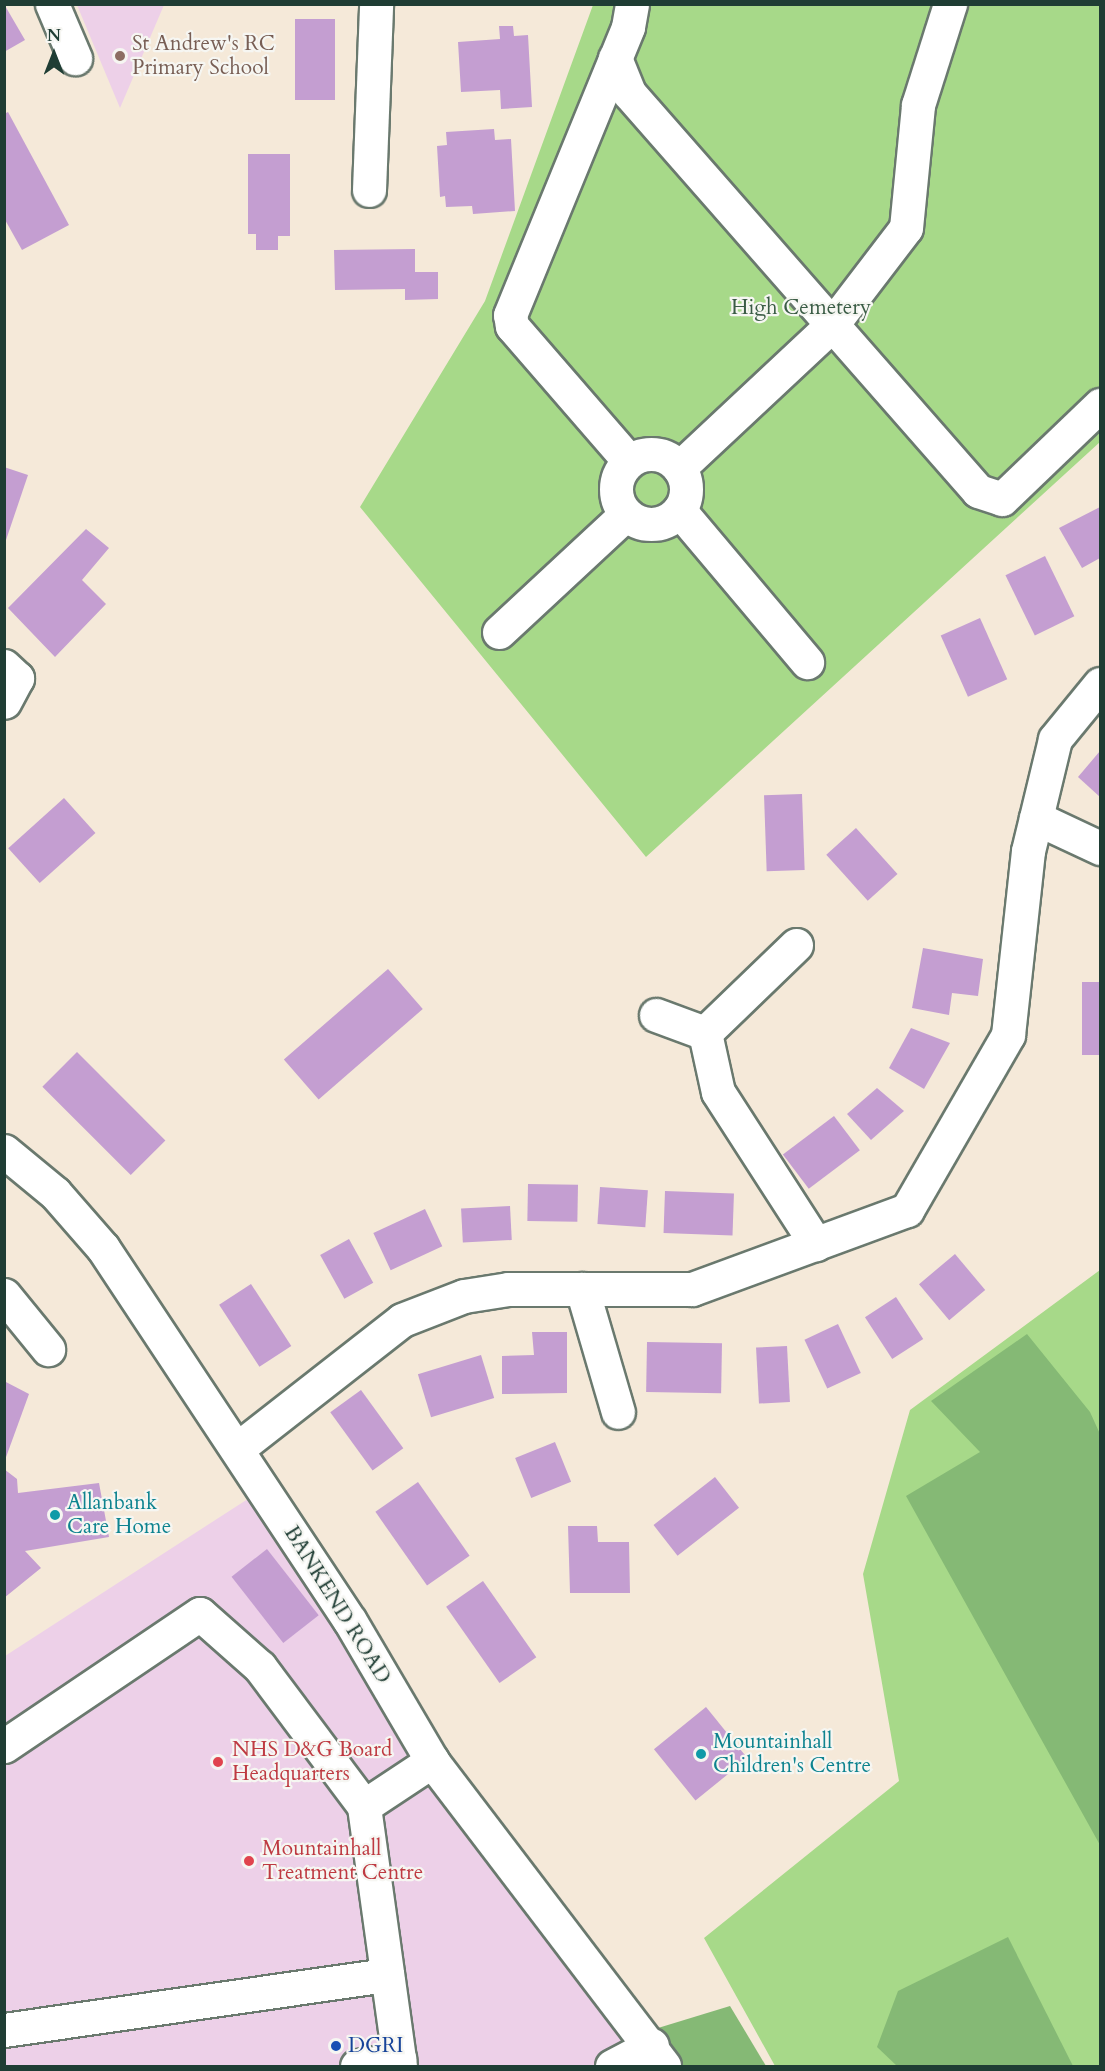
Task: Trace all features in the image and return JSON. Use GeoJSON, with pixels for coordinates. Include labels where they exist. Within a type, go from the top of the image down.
{"type":"FeatureCollection","features":[{"type":"Feature","properties":{"kind":"street"},"geometry":{"type":"LineString","coordinates":[[52,4],[75,58]]}},
{"type":"Feature","properties":{"kind":"street"},"geometry":{"type":"LineString","coordinates":[[369,190],[376,4]]}},
{"type":"Feature","properties":{"kind":"street"},"geometry":{"type":"LineString","coordinates":[[629,461],[512,326],[510,315],[615,58],[632,4]]}},
{"type":"Feature","properties":{"kind":"street"},"geometry":{"type":"LineString","coordinates":[[679,468],[831,326],[906,228],[918,105],[950,4]]}},
{"type":"Feature","properties":{"kind":"street"},"geometry":{"type":"LineString","coordinates":[[615,58],[630,93],[831,326],[978,491],[1002,499],[1101,405]]}},
{"type":"Feature","properties":{"kind":"street"},"geometry":{"type":"LineString","coordinates":[[650,454],[661,456],[679,468],[686,489],[679,510],[660,523],[648,524],[626,514],[615,493],[621,470],[629,461],[650,454]]}},
{"type":"Feature","properties":{"kind":"street"},"geometry":{"type":"LineString","coordinates":[[679,510],[807,662]]}},
{"type":"Feature","properties":{"kind":"street"},"geometry":{"type":"LineString","coordinates":[[499,632],[626,514]]}},
{"type":"Feature","properties":{"kind":"street"},"geometry":{"type":"LineString","coordinates":[[4,666],[17,678],[4,702]]}},
{"type":"Feature","properties":{"kind":"street"},"geometry":{"type":"LineString","coordinates":[[237,1449],[402,1320],[465,1296],[508,1289],[692,1289],[908,1210],[1008,1035],[1028,851],[1055,739],[1101,684]]}},
{"type":"Feature","properties":{"kind":"street"},"geometry":{"type":"LineString","coordinates":[[1036,818],[1101,848]]}},
{"type":"Feature","properties":{"kind":"street"},"geometry":{"type":"LineString","coordinates":[[705,1033],[796,945]]}},
{"type":"Feature","properties":{"kind":"street"},"geometry":{"type":"LineString","coordinates":[[656,1015],[705,1033]]}},
{"type":"Feature","properties":{"kind":"street"},"geometry":{"type":"LineString","coordinates":[[705,1033],[718,1092],[816,1244]]}},
{"type":"Feature","properties":{"kind":"street","name":"BANKEND ROAD"},"geometry":{"type":"LineString","coordinates":[[4,1151],[55,1193],[103,1248],[350,1622],[432,1761],[658,2056]]}},
{"type":"Feature","properties":{"kind":"street"},"geometry":{"type":"LineString","coordinates":[[582,1289],[618,1412]]}},
{"type":"Feature","properties":{"kind":"street"},"geometry":{"type":"LineString","coordinates":[[4,1295],[48,1349]]}},
{"type":"Feature","properties":{"kind":"street"},"geometry":{"type":"LineString","coordinates":[[4,1746],[200,1614],[260,1667],[364,1806],[399,2063],[357,2067]]}},
{"type":"Feature","properties":{"kind":"street"},"geometry":{"type":"LineString","coordinates":[[364,1806],[432,1761]]}},
{"type":"Feature","properties":{"kind":"street"},"geometry":{"type":"LineString","coordinates":[[4,2030],[387,1975]]}},
{"type":"Feature","properties":{"kind":"street"},"geometry":{"type":"LineString","coordinates":[[612,2067],[658,2056]]}},
{"type":"Feature","properties":{"kind":"shaded area","name":"St Andrew's RC Primary School"},"geometry":{"type":"Polygon","coordinates":[[[77,5],[164,5],[120,108],[77,5]]]}},
{"type":"Feature","properties":{"kind":"shaded area","name":"Mountainhall Treatment Centre"},"geometry":{"type":"Polygon","coordinates":[[[257,1493],[276,1540],[644,2066],[5,2066],[5,1656],[257,1493]]]}},
{"type":"Feature","properties":{"kind":"green space","name":"High Cemetery"},"geometry":{"type":"Polygon","coordinates":[[[593,5],[1100,5],[1100,442],[646,857],[360,507],[485,301],[593,5]]]}},
{"type":"Feature","properties":{"kind":"green space"},"geometry":{"type":"Polygon","coordinates":[[[1100,1270],[1100,2066],[775,2066],[704,1938],[899,1781],[863,1574],[910,1410],[1100,1270]]]}},
{"type":"Feature","properties":{"kind":"green space"},"geometry":{"type":"Polygon","coordinates":[[[1027,1334],[1090,1412],[1100,1434],[1100,1845],[906,1496],[980,1452],[931,1401],[1027,1334]]]}},
{"type":"Feature","properties":{"kind":"green space"},"geometry":{"type":"Polygon","coordinates":[[[1008,1937],[1073,2066],[897,2066],[877,2047],[898,1991],[1008,1937]]]}},
{"type":"Feature","properties":{"kind":"green space"},"geometry":{"type":"Polygon","coordinates":[[[730,2006],[766,2066],[682,2066],[658,2028],[730,2006]]]}},
{"type":"Feature","properties":{"kind":"building"},"geometry":{"type":"Polygon","coordinates":[[[4,4],[25,40],[4,52],[4,4]]]}},
{"type":"Feature","properties":{"kind":"building"},"geometry":{"type":"Polygon","coordinates":[[[295,19],[335,19],[335,100],[295,100],[295,19]]]}},
{"type":"Feature","properties":{"kind":"building"},"geometry":{"type":"Polygon","coordinates":[[[499,26],[513,26],[514,36],[528,35],[532,107],[501,109],[500,90],[461,92],[458,42],[500,39],[499,26]]]}},
{"type":"Feature","properties":{"kind":"building"},"geometry":{"type":"Polygon","coordinates":[[[8,112],[69,225],[22,250],[4,218],[4,114],[8,112]]]}},
{"type":"Feature","properties":{"kind":"building"},"geometry":{"type":"Polygon","coordinates":[[[494,129],[495,140],[511,139],[515,211],[473,214],[472,206],[446,207],[445,196],[440,197],[437,146],[447,145],[446,132],[494,129]]]}},
{"type":"Feature","properties":{"kind":"building"},"geometry":{"type":"Polygon","coordinates":[[[248,154],[290,154],[290,236],[278,236],[278,250],[256,250],[256,234],[248,234],[248,154]]]}},
{"type":"Feature","properties":{"kind":"building"},"geometry":{"type":"Polygon","coordinates":[[[415,249],[415,272],[438,272],[438,299],[405,300],[405,289],[335,290],[334,250],[415,249]]]}},
{"type":"Feature","properties":{"kind":"building"},"geometry":{"type":"Polygon","coordinates":[[[4,467],[28,475],[5,543],[4,543],[4,467]]]}},
{"type":"Feature","properties":{"kind":"building"},"geometry":{"type":"Polygon","coordinates":[[[1100,507],[1100,558],[1082,568],[1059,528],[1100,507]]]}},
{"type":"Feature","properties":{"kind":"building"},"geometry":{"type":"Polygon","coordinates":[[[86,529],[109,548],[82,580],[106,604],[55,657],[8,608],[86,529]]]}},
{"type":"Feature","properties":{"kind":"building"},"geometry":{"type":"Polygon","coordinates":[[[1045,556],[1074,616],[1035,636],[1005,575],[1045,556]]]}},
{"type":"Feature","properties":{"kind":"building"},"geometry":{"type":"Polygon","coordinates":[[[980,618],[1007,679],[968,697],[941,635],[980,618]]]}},
{"type":"Feature","properties":{"kind":"building"},"geometry":{"type":"Polygon","coordinates":[[[1100,751],[1100,797],[1078,777],[1100,751]]]}},
{"type":"Feature","properties":{"kind":"building"},"geometry":{"type":"Polygon","coordinates":[[[802,794],[805,870],[767,871],[764,795],[802,794]]]}},
{"type":"Feature","properties":{"kind":"building"},"geometry":{"type":"Polygon","coordinates":[[[64,798],[95,833],[40,883],[8,848],[64,798]]]}},
{"type":"Feature","properties":{"kind":"building"},"geometry":{"type":"Polygon","coordinates":[[[856,828],[897,874],[868,901],[826,855],[856,828]]]}},
{"type":"Feature","properties":{"kind":"building"},"geometry":{"type":"Polygon","coordinates":[[[923,948],[983,959],[978,996],[952,993],[949,1015],[912,1008],[923,948]]]}},
{"type":"Feature","properties":{"kind":"building"},"geometry":{"type":"Polygon","coordinates":[[[388,969],[423,1009],[319,1100],[284,1060],[388,969]]]}},
{"type":"Feature","properties":{"kind":"building"},"geometry":{"type":"Polygon","coordinates":[[[1082,982],[1100,982],[1100,1055],[1082,1055],[1082,982]]]}},
{"type":"Feature","properties":{"kind":"building"},"geometry":{"type":"Polygon","coordinates":[[[911,1028],[950,1043],[924,1089],[889,1068],[911,1028]]]}},
{"type":"Feature","properties":{"kind":"building"},"geometry":{"type":"Polygon","coordinates":[[[77,1052],[165,1140],[131,1175],[42,1087],[77,1052]]]}},
{"type":"Feature","properties":{"kind":"building"},"geometry":{"type":"Polygon","coordinates":[[[877,1088],[904,1111],[871,1140],[847,1114],[877,1088]]]}},
{"type":"Feature","properties":{"kind":"building"},"geometry":{"type":"Polygon","coordinates":[[[834,1116],[860,1150],[809,1189],[783,1155],[834,1116]]]}},
{"type":"Feature","properties":{"kind":"building"},"geometry":{"type":"Polygon","coordinates":[[[528,1184],[578,1185],[577,1222],[527,1221],[528,1184]]]}},
{"type":"Feature","properties":{"kind":"building"},"geometry":{"type":"Polygon","coordinates":[[[600,1187],[648,1190],[645,1227],[597,1224],[600,1187]]]}},
{"type":"Feature","properties":{"kind":"building"},"geometry":{"type":"Polygon","coordinates":[[[665,1191],[734,1193],[732,1235],[664,1233],[665,1191]]]}},
{"type":"Feature","properties":{"kind":"building"},"geometry":{"type":"Polygon","coordinates":[[[510,1206],[512,1240],[463,1243],[461,1209],[510,1206]]]}},
{"type":"Feature","properties":{"kind":"building"},"geometry":{"type":"Polygon","coordinates":[[[425,1209],[442,1246],[391,1270],[373,1233],[425,1209]]]}},
{"type":"Feature","properties":{"kind":"building"},"geometry":{"type":"Polygon","coordinates":[[[349,1239],[373,1283],[344,1299],[320,1255],[349,1239]]]}},
{"type":"Feature","properties":{"kind":"building"},"geometry":{"type":"Polygon","coordinates":[[[955,1254],[985,1290],[949,1320],[919,1284],[955,1254]]]}},
{"type":"Feature","properties":{"kind":"building"},"geometry":{"type":"Polygon","coordinates":[[[251,1284],[291,1346],[259,1367],[219,1305],[251,1284]]]}},
{"type":"Feature","properties":{"kind":"building"},"geometry":{"type":"Polygon","coordinates":[[[896,1297],[923,1339],[892,1359],[865,1317],[896,1297]]]}},
{"type":"Feature","properties":{"kind":"building"},"geometry":{"type":"Polygon","coordinates":[[[838,1324],[861,1373],[827,1389],[804,1340],[838,1324]]]}},
{"type":"Feature","properties":{"kind":"building"},"geometry":{"type":"Polygon","coordinates":[[[532,1332],[567,1332],[567,1393],[502,1394],[502,1356],[534,1355],[532,1332]]]}},
{"type":"Feature","properties":{"kind":"building"},"geometry":{"type":"Polygon","coordinates":[[[647,1342],[722,1343],[721,1393],[646,1392],[647,1342]]]}},
{"type":"Feature","properties":{"kind":"building"},"geometry":{"type":"Polygon","coordinates":[[[787,1346],[790,1402],[759,1404],[756,1348],[787,1346]]]}},
{"type":"Feature","properties":{"kind":"building"},"geometry":{"type":"Polygon","coordinates":[[[481,1355],[494,1398],[431,1417],[418,1374],[481,1355]]]}},
{"type":"Feature","properties":{"kind":"building"},"geometry":{"type":"Polygon","coordinates":[[[4,1381],[29,1394],[5,1460],[4,1460],[4,1381]]]}},
{"type":"Feature","properties":{"kind":"building"},"geometry":{"type":"Polygon","coordinates":[[[361,1390],[403,1448],[373,1471],[330,1412],[361,1390]]]}},
{"type":"Feature","properties":{"kind":"building"},"geometry":{"type":"Polygon","coordinates":[[[555,1442],[571,1482],[531,1498],[515,1458],[555,1442]]]}},
{"type":"Feature","properties":{"kind":"building","name":"Allanbank Care Home"},"geometry":{"type":"Polygon","coordinates":[[[4,1469],[17,1479],[18,1493],[99,1483],[109,1537],[25,1551],[41,1568],[4,1598],[4,1469]]]}},
{"type":"Feature","properties":{"kind":"building"},"geometry":{"type":"Polygon","coordinates":[[[715,1477],[739,1508],[678,1556],[654,1525],[715,1477]]]}},
{"type":"Feature","properties":{"kind":"building"},"geometry":{"type":"Polygon","coordinates":[[[418,1482],[470,1556],[427,1586],[375,1512],[418,1482]]]}},
{"type":"Feature","properties":{"kind":"building"},"geometry":{"type":"Polygon","coordinates":[[[568,1526],[597,1526],[598,1542],[629,1542],[630,1593],[570,1593],[568,1526]]]}},
{"type":"Feature","properties":{"kind":"building"},"geometry":{"type":"Polygon","coordinates":[[[267,1549],[319,1615],[283,1643],[232,1577],[267,1549]]]}},
{"type":"Feature","properties":{"kind":"building"},"geometry":{"type":"Polygon","coordinates":[[[483,1581],[536,1657],[499,1683],[446,1607],[483,1581]]]}},
{"type":"Feature","properties":{"kind":"building","name":"Mountainhall Children's Centre"},"geometry":{"type":"Polygon","coordinates":[[[706,1707],[748,1758],[695,1800],[654,1749],[706,1707]]]}},
{"type":"Feature","properties":{"kind":"place","name":"St Andrew's RC Primary School"},"geometry":{"type":"Point","coordinates":[120,56]}},
{"type":"Feature","properties":{"kind":"place","name":"Allanbank Care Home"},"geometry":{"type":"Point","coordinates":[55,1515]}},
{"type":"Feature","properties":{"kind":"place","name":"Mountainhall Children's Centre"},"geometry":{"type":"Point","coordinates":[701,1754]}},
{"type":"Feature","properties":{"kind":"place","name":"NHS D&G Board Headquarters"},"geometry":{"type":"Point","coordinates":[218,1762]}},
{"type":"Feature","properties":{"kind":"place","name":"Mountainhall Treatment Centre"},"geometry":{"type":"Point","coordinates":[249,1861]}},
{"type":"Feature","properties":{"kind":"place","name":"DGRI"},"geometry":{"type":"Point","coordinates":[336,2046]}}]}
